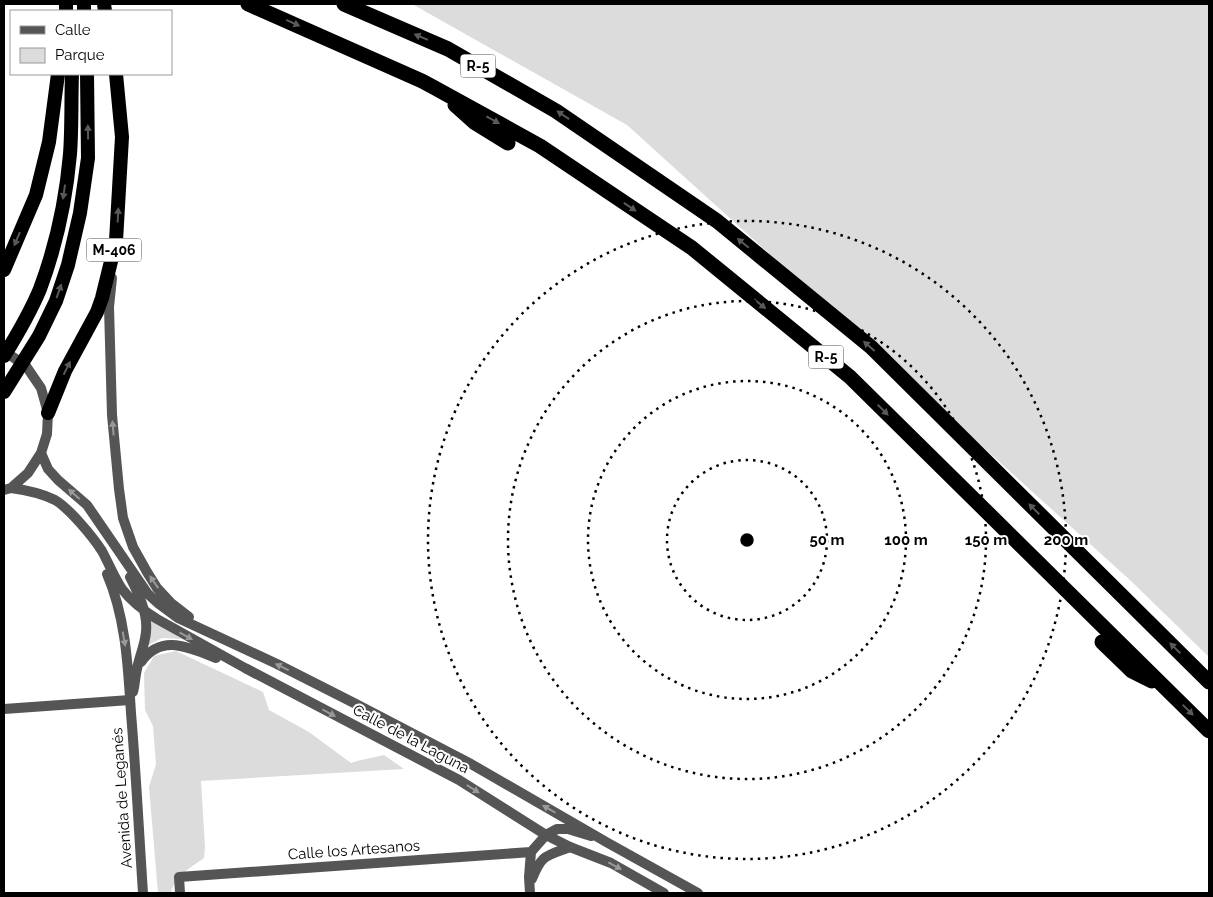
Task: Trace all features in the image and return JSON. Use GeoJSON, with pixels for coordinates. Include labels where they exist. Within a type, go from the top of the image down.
{"type":"FeatureCollection","features":[{"type":"Feature","properties":{"kind":"highway","name":"R-5"},"geometry":{"type":"LineString","coordinates":[[248,4],[435,88],[540,146],[692,248],[842,371],[1209,731]]}},
{"type":"Feature","properties":{"kind":"highway","name":"R-5"},"geometry":{"type":"LineString","coordinates":[[344,4],[448,49],[556,110],[717,221],[871,347],[1209,682]]}},
{"type":"Feature","properties":{"kind":"highway"},"geometry":{"type":"LineString","coordinates":[[4,270],[36,195],[49,142],[58,75]]}},
{"type":"Feature","properties":{"kind":"highway"},"geometry":{"type":"LineString","coordinates":[[4,356],[23,325],[39,290],[51,255],[62,208],[70,154],[72,75]]}},
{"type":"Feature","properties":{"kind":"highway","name":"M-406"},"geometry":{"type":"LineString","coordinates":[[6,390],[39,336],[56,301],[80,213],[88,158],[87,75]]}},
{"type":"Feature","properties":{"kind":"highway","name":"M-406"},"geometry":{"type":"LineString","coordinates":[[48,413],[65,372],[97,312],[116,241],[122,137],[116,75]]}},
{"type":"Feature","properties":{"kind":"highway"},"geometry":{"type":"LineString","coordinates":[[435,88],[474,122],[508,143]]}},
{"type":"Feature","properties":{"kind":"highway"},"geometry":{"type":"LineString","coordinates":[[1102,642],[1132,670],[1167,689]]}},
{"type":"Feature","properties":{"kind":"street"},"geometry":{"type":"LineString","coordinates":[[116,241],[109,307],[112,415],[123,518],[133,547],[157,588],[183,613],[217,635]]}},
{"type":"Feature","properties":{"kind":"street"},"geometry":{"type":"LineString","coordinates":[[4,350],[26,366],[41,388],[48,413],[47,434],[41,454],[28,473],[7,489]]}},
{"type":"Feature","properties":{"kind":"street"},"geometry":{"type":"LineString","coordinates":[[41,454],[48,469],[87,505],[148,594],[178,618],[217,635]]}},
{"type":"Feature","properties":{"kind":"street"},"geometry":{"type":"LineString","coordinates":[[7,489],[35,492],[57,501],[85,528]]}},
{"type":"Feature","properties":{"kind":"street","name":"Calle de la Laguna"},"geometry":{"type":"LineString","coordinates":[[85,528],[102,552],[116,580],[144,611],[244,668],[459,780],[546,835],[570,847],[611,863],[664,893]]}},
{"type":"Feature","properties":{"kind":"street","name":"Avenida de Leganés"},"geometry":{"type":"LineString","coordinates":[[85,528],[98,552],[118,603],[126,648],[143,893]]}},
{"type":"Feature","properties":{"kind":"street","name":"Avenida de Leganés"},"geometry":{"type":"LineString","coordinates":[[106,531],[137,591],[144,611],[146,630],[143,650],[130,700]]}},
{"type":"Feature","properties":{"kind":"street","name":"Calle de la Laguna"},"geometry":{"type":"LineString","coordinates":[[217,635],[346,698],[471,764],[698,893]]}},
{"type":"Feature","properties":{"kind":"street"},"geometry":{"type":"LineString","coordinates":[[137,669],[147,654],[156,648],[168,644],[180,645],[244,668]]}},
{"type":"Feature","properties":{"kind":"street"},"geometry":{"type":"LineString","coordinates":[[4,709],[130,700]]}},
{"type":"Feature","properties":{"kind":"street"},"geometry":{"type":"LineString","coordinates":[[529,889],[531,852],[546,835],[557,829],[568,829],[604,841]]}},
{"type":"Feature","properties":{"kind":"street"},"geometry":{"type":"LineString","coordinates":[[529,889],[535,870],[542,859],[570,847]]}},
{"type":"Feature","properties":{"kind":"street","name":"Calle los Artesanos"},"geometry":{"type":"LineString","coordinates":[[180,893],[179,877],[531,852]]}},
{"type":"Feature","properties":{"kind":"green space"},"geometry":{"type":"Polygon","coordinates":[[[412,4],[1209,4],[1209,657],[1131,581],[627,125],[412,4]]]}},
{"type":"Feature","properties":{"kind":"green space"},"geometry":{"type":"Polygon","coordinates":[[[151,620],[182,639],[162,638],[149,645],[151,620]]]}},
{"type":"Feature","properties":{"kind":"green space"},"geometry":{"type":"Polygon","coordinates":[[[176,651],[263,692],[269,710],[309,732],[351,763],[384,755],[404,769],[201,781],[204,858],[179,877],[171,893],[158,893],[149,787],[156,764],[153,726],[145,710],[144,673],[154,656],[176,651]]]}}]}
